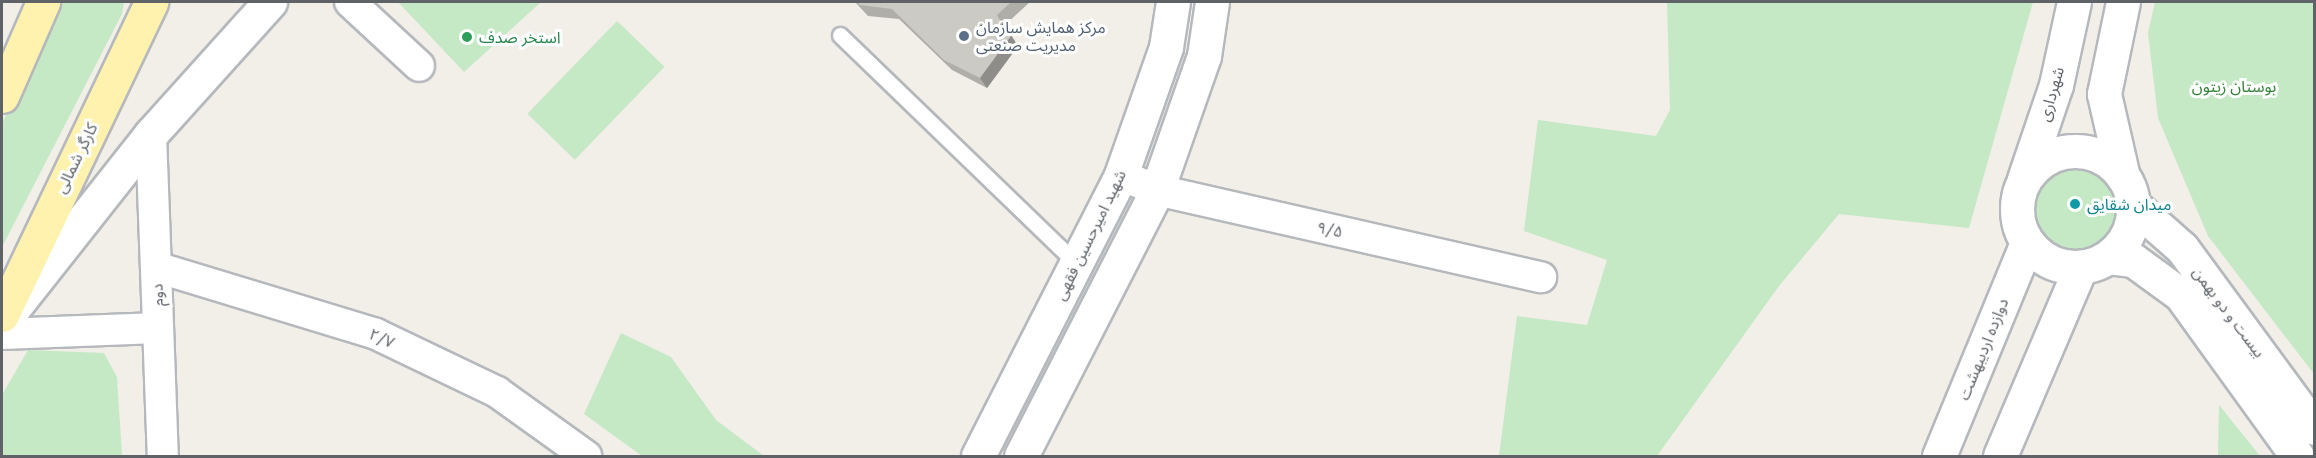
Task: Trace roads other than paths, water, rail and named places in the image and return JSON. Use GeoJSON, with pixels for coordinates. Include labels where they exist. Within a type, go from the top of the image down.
{"type":"FeatureCollection","features":[{"type":"Feature","properties":{"kind":"main road"},"geometry":{"type":"LineString","coordinates":[[2,96],[43,2]]}},
{"type":"Feature","properties":{"kind":"main road","name":"کارگر شمالی"},"geometry":{"type":"LineString","coordinates":[[2,315],[152,2]]}},
{"type":"Feature","properties":{"kind":"street"},"geometry":{"type":"LineString","coordinates":[[2,323],[151,134],[270,2]]}},
{"type":"Feature","properties":{"kind":"street"},"geometry":{"type":"LineString","coordinates":[[350,2],[419,66]]}},
{"type":"Feature","properties":{"kind":"street","name":"شهید امیرحسین فقهی"},"geometry":{"type":"LineString","coordinates":[[978,456],[1121,175],[1166,47],[1173,2]]}},
{"type":"Feature","properties":{"kind":"street"},"geometry":{"type":"LineString","coordinates":[[1022,456],[1157,190],[1204,56],[1212,2]]}},
{"type":"Feature","properties":{"kind":"street","name":"شهرداری"},"geometry":{"type":"LineString","coordinates":[[2022,184],[2056,85],[2074,2]]}},
{"type":"Feature","properties":{"kind":"street"},"geometry":{"type":"LineString","coordinates":[[2000,456],[2094,262],[2127,234],[2128,191],[2104,94],[2123,2]]}},
{"type":"Feature","properties":{"kind":"street","name":"دوم"},"geometry":{"type":"LineString","coordinates":[[151,134],[163,456]]}},
{"type":"Feature","properties":{"kind":"street"},"geometry":{"type":"LineString","coordinates":[[2094,262],[2060,265],[2041,257],[2027,243],[2017,213],[2022,184],[2034,168],[2051,156],[2071,151],[2091,153],[2109,162],[2128,191]]}},
{"type":"Feature","properties":{"kind":"street","name":"۹/۵"},"geometry":{"type":"LineString","coordinates":[[1121,175],[1157,190],[1541,277]]}},
{"type":"Feature","properties":{"kind":"street","name":"بیست و دو بهمن"},"geometry":{"type":"LineString","coordinates":[[2128,191],[2182,248],[2314,428]]}},
{"type":"Feature","properties":{"kind":"street","name":"دوازده اردیبهشت"},"geometry":{"type":"LineString","coordinates":[[1939,456],[2027,243]]}},
{"type":"Feature","properties":{"kind":"street","name":"بیست و دو بهمن"},"geometry":{"type":"LineString","coordinates":[[2094,262],[2133,260],[2181,295],[2297,456]]}},
{"type":"Feature","properties":{"kind":"street","name":"۲/۷"},"geometry":{"type":"LineString","coordinates":[[156,267],[376,334],[497,392],[586,456]]}},
{"type":"Feature","properties":{"kind":"street"},"geometry":{"type":"LineString","coordinates":[[2,334],[158,328]]}},
{"type":"Feature","properties":{"kind":"lane"},"geometry":{"type":"LineString","coordinates":[[840,35],[1076,263]]}},
{"type":"Feature","properties":{"kind":"place","name":"مرکز همایش سازمان مدیریت صنعتی"},"geometry":{"type":"Point","coordinates":[964,36]}},
{"type":"Feature","properties":{"kind":"place","name":"استخر صدف"},"geometry":{"type":"Point","coordinates":[467,37]}},
{"type":"Feature","properties":{"kind":"place","name":"میدان شقایق"},"geometry":{"type":"Point","coordinates":[2075,204]}},
{"type":"Feature","properties":{"kind":"park label","name":"بوستان زیتون"},"geometry":{"type":"Point","coordinates":[2234,86]}}]}
